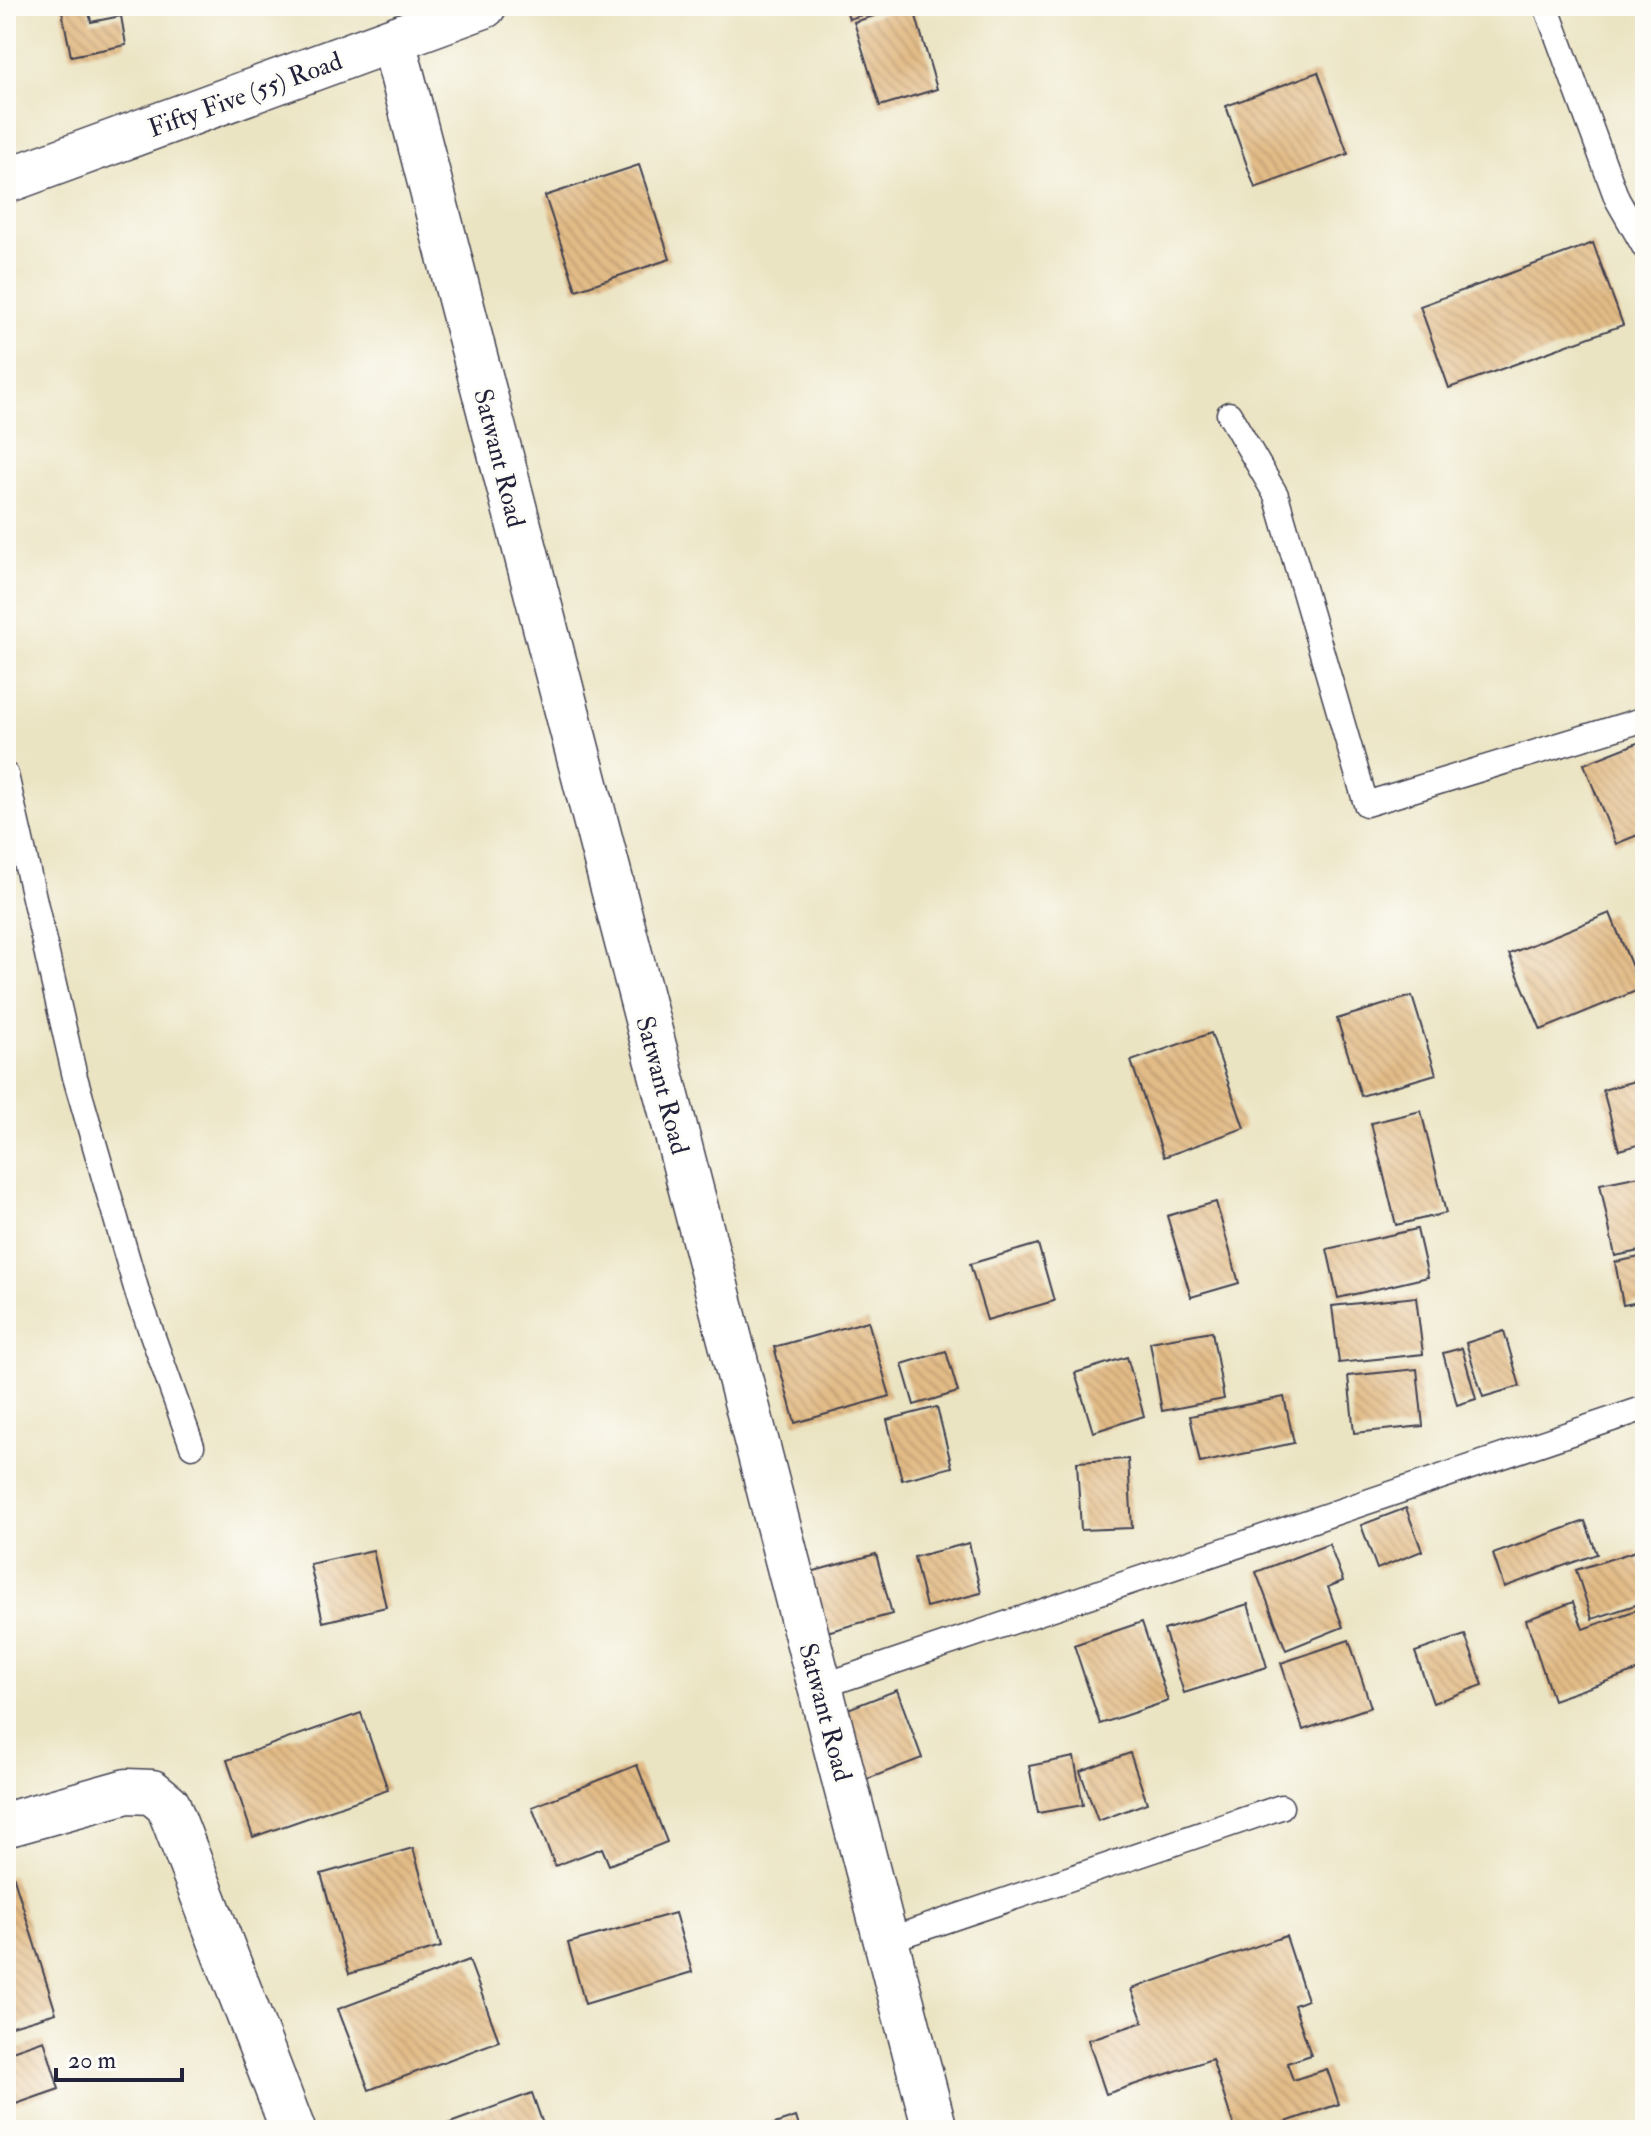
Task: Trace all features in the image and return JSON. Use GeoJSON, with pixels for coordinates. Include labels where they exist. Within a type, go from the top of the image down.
{"type":"FeatureCollection","features":[{"type":"Feature","properties":{"kind":"street","name":"Fifty Five (55) Road"},"geometry":{"type":"LineString","coordinates":[[6,181],[484,6]]}},
{"type":"Feature","properties":{"kind":"street","name":"Satwant Road"},"geometry":{"type":"LineString","coordinates":[[393,40],[935,2130]]}},
{"type":"Feature","properties":{"kind":"street"},"geometry":{"type":"LineString","coordinates":[[12,1823],[127,1791],[152,1792],[168,1805],[293,2130]]}},
{"type":"Feature","properties":{"kind":"lane"},"geometry":{"type":"LineString","coordinates":[[1546,6],[1617,199],[1645,248]]}},
{"type":"Feature","properties":{"kind":"lane"},"geometry":{"type":"LineString","coordinates":[[1229,414],[1276,495],[1366,804],[1645,719]]}},
{"type":"Feature","properties":{"kind":"lane"},"geometry":{"type":"LineString","coordinates":[[6,775],[75,1077],[138,1295],[192,1446]]}},
{"type":"Feature","properties":{"kind":"lane"},"geometry":{"type":"LineString","coordinates":[[819,1687],[1645,1408]]}},
{"type":"Feature","properties":{"kind":"lane"},"geometry":{"type":"LineString","coordinates":[[885,1941],[1281,1807]]}},
{"type":"Feature","properties":{"kind":"building"},"geometry":{"type":"Polygon","coordinates":[[[61,6],[88,6],[91,22],[121,16],[126,45],[71,56],[61,6]]]}},
{"type":"Feature","properties":{"kind":"building"},"geometry":{"type":"Polygon","coordinates":[[[845,6],[888,6],[888,7],[849,19],[845,6]]]}},
{"type":"Feature","properties":{"kind":"building"},"geometry":{"type":"Polygon","coordinates":[[[913,6],[937,89],[880,106],[854,22],[913,6]]]}},
{"type":"Feature","properties":{"kind":"building"},"geometry":{"type":"Polygon","coordinates":[[[1318,72],[1348,154],[1255,188],[1226,106],[1318,72]]]}},
{"type":"Feature","properties":{"kind":"building"},"geometry":{"type":"Polygon","coordinates":[[[639,165],[670,259],[576,290],[545,196],[639,165]]]}},
{"type":"Feature","properties":{"kind":"building"},"geometry":{"type":"Polygon","coordinates":[[[1593,243],[1623,325],[1449,388],[1420,306],[1593,243]]]}},
{"type":"Feature","properties":{"kind":"building"},"geometry":{"type":"Polygon","coordinates":[[[1645,740],[1645,832],[1616,844],[1584,764],[1645,740]]]}},
{"type":"Feature","properties":{"kind":"building"},"geometry":{"type":"Polygon","coordinates":[[[1610,913],[1641,989],[1541,1030],[1509,954],[1610,913]]]}},
{"type":"Feature","properties":{"kind":"building"},"geometry":{"type":"Polygon","coordinates":[[[1412,996],[1436,1074],[1361,1096],[1337,1019],[1412,996]]]}},
{"type":"Feature","properties":{"kind":"building"},"geometry":{"type":"Polygon","coordinates":[[[1211,1033],[1244,1128],[1164,1157],[1131,1061],[1211,1033]]]}},
{"type":"Feature","properties":{"kind":"building"},"geometry":{"type":"Polygon","coordinates":[[[1645,1078],[1645,1143],[1619,1150],[1603,1090],[1645,1078]]]}},
{"type":"Feature","properties":{"kind":"building"},"geometry":{"type":"Polygon","coordinates":[[[1421,1111],[1446,1213],[1396,1225],[1371,1123],[1421,1111]]]}},
{"type":"Feature","properties":{"kind":"building"},"geometry":{"type":"Polygon","coordinates":[[[1645,1175],[1645,1250],[1615,1256],[1600,1184],[1645,1175]]]}},
{"type":"Feature","properties":{"kind":"building"},"geometry":{"type":"Polygon","coordinates":[[[1216,1202],[1239,1283],[1191,1297],[1167,1216],[1216,1202]]]}},
{"type":"Feature","properties":{"kind":"building"},"geometry":{"type":"Polygon","coordinates":[[[1417,1229],[1428,1277],[1338,1298],[1327,1249],[1417,1229]]]}},
{"type":"Feature","properties":{"kind":"building"},"geometry":{"type":"Polygon","coordinates":[[[1038,1244],[1054,1301],[987,1320],[970,1264],[1038,1244]]]}},
{"type":"Feature","properties":{"kind":"building"},"geometry":{"type":"Polygon","coordinates":[[[1645,1256],[1645,1301],[1623,1305],[1615,1262],[1645,1256]]]}},
{"type":"Feature","properties":{"kind":"building"},"geometry":{"type":"Polygon","coordinates":[[[1416,1297],[1423,1354],[1339,1363],[1332,1306],[1416,1297]]]}},
{"type":"Feature","properties":{"kind":"building"},"geometry":{"type":"Polygon","coordinates":[[[868,1321],[890,1396],[795,1423],[774,1347],[868,1321]]]}},
{"type":"Feature","properties":{"kind":"building"},"geometry":{"type":"Polygon","coordinates":[[[1212,1331],[1224,1399],[1162,1411],[1150,1342],[1212,1331]]]}},
{"type":"Feature","properties":{"kind":"building"},"geometry":{"type":"Polygon","coordinates":[[[1504,1331],[1520,1386],[1483,1397],[1466,1343],[1504,1331]]]}},
{"type":"Feature","properties":{"kind":"building"},"geometry":{"type":"Polygon","coordinates":[[[1462,1348],[1476,1399],[1457,1405],[1443,1353],[1462,1348]]]}},
{"type":"Feature","properties":{"kind":"building"},"geometry":{"type":"Polygon","coordinates":[[[946,1351],[958,1392],[914,1405],[902,1364],[946,1351]]]}},
{"type":"Feature","properties":{"kind":"building"},"geometry":{"type":"Polygon","coordinates":[[[1127,1357],[1144,1416],[1093,1432],[1075,1373],[1127,1357]]]}},
{"type":"Feature","properties":{"kind":"building"},"geometry":{"type":"Polygon","coordinates":[[[1417,1369],[1423,1426],[1354,1433],[1348,1376],[1417,1369]]]}},
{"type":"Feature","properties":{"kind":"building"},"geometry":{"type":"Polygon","coordinates":[[[1284,1397],[1294,1443],[1200,1463],[1190,1416],[1284,1397]]]}},
{"type":"Feature","properties":{"kind":"building"},"geometry":{"type":"Polygon","coordinates":[[[937,1407],[952,1467],[902,1480],[887,1420],[937,1407]]]}},
{"type":"Feature","properties":{"kind":"building"},"geometry":{"type":"Polygon","coordinates":[[[1128,1459],[1132,1528],[1081,1530],[1077,1462],[1128,1459]]]}},
{"type":"Feature","properties":{"kind":"building"},"geometry":{"type":"Polygon","coordinates":[[[1645,1485],[1645,1517],[1644,1517],[1635,1488],[1645,1485]]]}},
{"type":"Feature","properties":{"kind":"building"},"geometry":{"type":"Polygon","coordinates":[[[1406,1508],[1422,1551],[1377,1569],[1361,1525],[1406,1508]]]}},
{"type":"Feature","properties":{"kind":"building"},"geometry":{"type":"Polygon","coordinates":[[[1585,1521],[1597,1554],[1504,1587],[1493,1554],[1585,1521]]]}},
{"type":"Feature","properties":{"kind":"building"},"geometry":{"type":"Polygon","coordinates":[[[969,1543],[981,1593],[926,1607],[914,1557],[969,1543]]]}},
{"type":"Feature","properties":{"kind":"building"},"geometry":{"type":"Polygon","coordinates":[[[1329,1544],[1343,1581],[1328,1587],[1343,1627],[1286,1650],[1256,1572],[1329,1544]]]}},
{"type":"Feature","properties":{"kind":"building"},"geometry":{"type":"Polygon","coordinates":[[[373,1550],[386,1607],[323,1622],[310,1564],[373,1550]]]}},
{"type":"Feature","properties":{"kind":"building"},"geometry":{"type":"Polygon","coordinates":[[[1636,1551],[1645,1579],[1645,1602],[1592,1619],[1576,1570],[1636,1551]]]}},
{"type":"Feature","properties":{"kind":"building"},"geometry":{"type":"Polygon","coordinates":[[[876,1554],[892,1614],[823,1633],[807,1573],[876,1554]]]}},
{"type":"Feature","properties":{"kind":"building"},"geometry":{"type":"Polygon","coordinates":[[[1573,1602],[1583,1629],[1645,1607],[1645,1668],[1553,1700],[1526,1620],[1573,1602]]]}},
{"type":"Feature","properties":{"kind":"building"},"geometry":{"type":"Polygon","coordinates":[[[1248,1604],[1267,1667],[1184,1693],[1164,1630],[1248,1604]]]}},
{"type":"Feature","properties":{"kind":"building"},"geometry":{"type":"Polygon","coordinates":[[[1142,1622],[1168,1701],[1100,1724],[1074,1645],[1142,1622]]]}},
{"type":"Feature","properties":{"kind":"building"},"geometry":{"type":"Polygon","coordinates":[[[1465,1635],[1483,1685],[1433,1703],[1415,1652],[1465,1635]]]}},
{"type":"Feature","properties":{"kind":"building"},"geometry":{"type":"Polygon","coordinates":[[[1349,1640],[1371,1707],[1303,1730],[1281,1663],[1349,1640]]]}},
{"type":"Feature","properties":{"kind":"building"},"geometry":{"type":"Polygon","coordinates":[[[897,1690],[922,1758],[865,1780],[840,1712],[897,1690]]]}},
{"type":"Feature","properties":{"kind":"building"},"geometry":{"type":"Polygon","coordinates":[[[361,1713],[388,1790],[253,1837],[227,1760],[361,1713]]]}},
{"type":"Feature","properties":{"kind":"building"},"geometry":{"type":"Polygon","coordinates":[[[1130,1753],[1147,1803],[1098,1821],[1080,1771],[1130,1753]]]}},
{"type":"Feature","properties":{"kind":"building"},"geometry":{"type":"Polygon","coordinates":[[[1074,1757],[1083,1805],[1038,1813],[1029,1766],[1074,1757]]]}},
{"type":"Feature","properties":{"kind":"building"},"geometry":{"type":"Polygon","coordinates":[[[637,1765],[667,1842],[609,1865],[602,1848],[555,1866],[532,1807],[637,1765]]]}},
{"type":"Feature","properties":{"kind":"building"},"geometry":{"type":"Polygon","coordinates":[[[413,1848],[441,1947],[349,1974],[321,1874],[413,1848]]]}},
{"type":"Feature","properties":{"kind":"building"},"geometry":{"type":"Polygon","coordinates":[[[13,1875],[56,2013],[6,2028],[6,1877],[13,1875]]]}},
{"type":"Feature","properties":{"kind":"building"},"geometry":{"type":"Polygon","coordinates":[[[675,1913],[692,1972],[585,2004],[568,1943],[675,1913]]]}},
{"type":"Feature","properties":{"kind":"building"},"geometry":{"type":"Polygon","coordinates":[[[1286,1936],[1307,2000],[1294,2005],[1311,2055],[1287,2063],[1293,2080],[1327,2069],[1339,2104],[1262,2130],[1235,2130],[1212,2059],[1106,2094],[1088,2040],[1143,2022],[1131,1989],[1286,1936]]]}},
{"type":"Feature","properties":{"kind":"building"},"geometry":{"type":"Polygon","coordinates":[[[469,1960],[499,2041],[369,2090],[338,2009],[469,1960]]]}},
{"type":"Feature","properties":{"kind":"building"},"geometry":{"type":"Polygon","coordinates":[[[44,2040],[59,2089],[16,2104],[6,2074],[6,2053],[44,2040]]]}},
{"type":"Feature","properties":{"kind":"building"},"geometry":{"type":"Polygon","coordinates":[[[532,2093],[545,2130],[431,2130],[532,2093]]]}},
{"type":"Feature","properties":{"kind":"building"},"geometry":{"type":"Polygon","coordinates":[[[796,2117],[800,2130],[759,2130],[759,2129],[796,2117]]]}}]}
